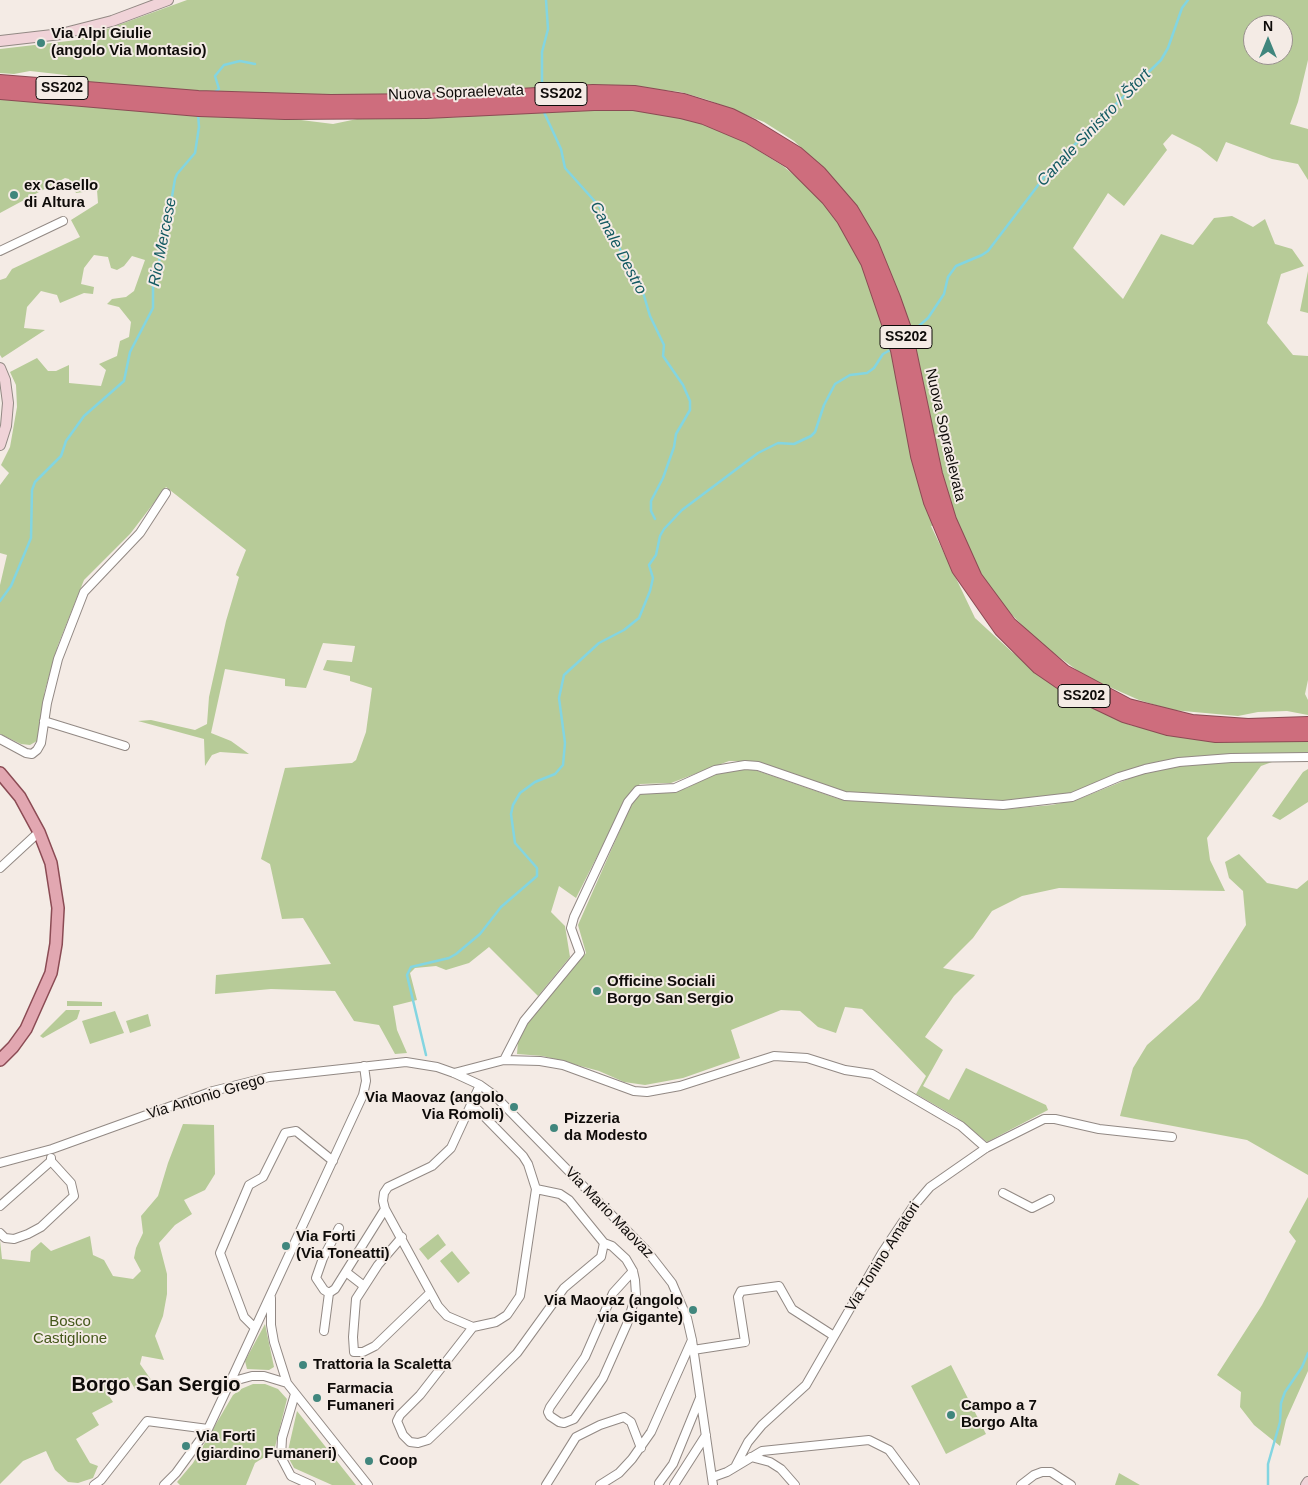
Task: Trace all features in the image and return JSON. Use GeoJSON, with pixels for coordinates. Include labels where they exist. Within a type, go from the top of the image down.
{"type":"FeatureCollection","features":[{"type":"Feature","properties":{"kind":"highway","name":"Nuova Sopraelevata"},"geometry":{"type":"LineString","coordinates":[[0,82],[124,98]]}},
{"type":"Feature","properties":{"kind":"highway","name":"Nuova Sopraelevata"},"geometry":{"type":"LineString","coordinates":[[0,92],[284,106],[652,100],[707,108],[754,126],[797,154],[844,219],[868,262],[878,285],[898,350],[920,465],[944,522],[959,569],[1001,629],[1040,667],[1080,694],[1124,715],[1191,732],[1249,736],[1308,734]]}},
{"type":"Feature","properties":{"kind":"highway","name":"Nuova Sopraelevata"},"geometry":{"type":"LineString","coordinates":[[944,522],[996,608],[1046,658],[1086,685],[1128,706],[1192,722],[1248,726],[1308,724]]}},
{"type":"Feature","properties":{"kind":"main road"},"geometry":{"type":"LineString","coordinates":[[0,773],[20,797],[39,832],[51,863],[58,908],[56,944],[51,973],[36,1010],[13,1047],[0,1060]]}},
{"type":"Feature","properties":{"kind":"street"},"geometry":{"type":"LineString","coordinates":[[0,42],[61,34],[112,21],[168,0]]}},
{"type":"Feature","properties":{"kind":"street"},"geometry":{"type":"LineString","coordinates":[[0,251],[63,220]]}},
{"type":"Feature","properties":{"kind":"street"},"geometry":{"type":"LineString","coordinates":[[0,368],[5,380],[8,403],[6,426],[0,445]]}},
{"type":"Feature","properties":{"kind":"street"},"geometry":{"type":"LineString","coordinates":[[0,740],[32,754],[41,743],[58,659],[84,592],[140,533],[166,493]]}},
{"type":"Feature","properties":{"kind":"street"},"geometry":{"type":"LineString","coordinates":[[44,721],[125,746]]}},
{"type":"Feature","properties":{"kind":"street"},"geometry":{"type":"LineString","coordinates":[[504,1060],[524,1021],[580,953],[571,928],[574,918],[628,802],[638,790],[675,788],[715,770],[745,765],[758,766],[846,796],[1003,805],[1072,797],[1145,768],[1179,762],[1231,758],[1308,757]]}},
{"type":"Feature","properties":{"kind":"street"},"geometry":{"type":"LineString","coordinates":[[0,868],[39,832]]}},
{"type":"Feature","properties":{"kind":"street"},"geometry":{"type":"LineString","coordinates":[[454,1073],[504,1060],[540,1060],[563,1064],[634,1091],[646,1092],[680,1086],[774,1056],[807,1058],[837,1068],[872,1074],[961,1126],[986,1148]]}},
{"type":"Feature","properties":{"kind":"street","name":"Via Mario Maovaz"},"geometry":{"type":"LineString","coordinates":[[364,1066],[406,1062],[438,1067],[480,1085],[494,1095],[660,1265],[681,1301],[692,1340],[713,1481]]}},
{"type":"Feature","properties":{"kind":"street"},"geometry":{"type":"LineString","coordinates":[[164,1485],[181,1467],[208,1429],[363,1095],[366,1081],[364,1066]]}},
{"type":"Feature","properties":{"kind":"street","name":"Via Antonio Grego"},"geometry":{"type":"LineString","coordinates":[[0,1163],[52,1149],[232,1085],[268,1077],[364,1066]]}},
{"type":"Feature","properties":{"kind":"street"},"geometry":{"type":"LineString","coordinates":[[472,1328],[448,1316],[430,1293],[385,1208],[384,1193],[388,1187],[441,1159],[451,1148],[480,1085]]}},
{"type":"Feature","properties":{"kind":"street"},"geometry":{"type":"LineString","coordinates":[[472,1105],[523,1156],[528,1164],[536,1189],[520,1296],[508,1315],[496,1322],[472,1328],[420,1395],[400,1415],[397,1421],[403,1435],[410,1442],[418,1443],[428,1440],[517,1353],[564,1288],[601,1257],[604,1243]]}},
{"type":"Feature","properties":{"kind":"street","name":"Via Tonino Amatori"},"geometry":{"type":"LineString","coordinates":[[736,1465],[748,1442],[762,1425],[806,1385],[882,1253],[912,1208],[930,1187],[986,1148],[1037,1121],[1055,1118],[1099,1129],[1172,1137]]}},
{"type":"Feature","properties":{"kind":"street"},"geometry":{"type":"LineString","coordinates":[[255,1328],[244,1317],[220,1253],[249,1185],[263,1177],[284,1133],[296,1131],[333,1162]]}},
{"type":"Feature","properties":{"kind":"street"},"geometry":{"type":"LineString","coordinates":[[0,1206],[51,1161],[52,1149]]}},
{"type":"Feature","properties":{"kind":"street"},"geometry":{"type":"LineString","coordinates":[[0,1232],[5,1238],[14,1239],[41,1228],[74,1196],[71,1183],[51,1161]]}},
{"type":"Feature","properties":{"kind":"street"},"geometry":{"type":"LineString","coordinates":[[536,1189],[560,1194],[569,1200],[604,1243],[621,1253],[633,1271],[636,1280],[634,1302],[627,1324],[604,1378],[574,1419],[564,1423],[559,1422],[550,1416],[548,1412],[550,1407],[585,1357],[613,1293],[633,1271]]}},
{"type":"Feature","properties":{"kind":"street"},"geometry":{"type":"LineString","coordinates":[[1004,1193],[1032,1208],[1050,1199]]}},
{"type":"Feature","properties":{"kind":"street"},"geometry":{"type":"LineString","coordinates":[[324,1331],[329,1293],[335,1289],[385,1208]]}},
{"type":"Feature","properties":{"kind":"street"},"geometry":{"type":"LineString","coordinates":[[329,1293],[324,1290],[316,1278],[323,1258],[339,1228]]}},
{"type":"Feature","properties":{"kind":"street"},"geometry":{"type":"LineString","coordinates":[[402,1237],[387,1254],[356,1299],[354,1310],[354,1352],[363,1352],[375,1346],[430,1293]]}},
{"type":"Feature","properties":{"kind":"street"},"geometry":{"type":"LineString","coordinates":[[346,1272],[364,1286]]}},
{"type":"Feature","properties":{"kind":"street"},"geometry":{"type":"LineString","coordinates":[[694,1350],[745,1342],[738,1297],[741,1291],[779,1286],[792,1309],[834,1336]]}},
{"type":"Feature","properties":{"kind":"street"},"geometry":{"type":"LineString","coordinates":[[272,1291],[271,1325],[287,1383],[368,1485]]}},
{"type":"Feature","properties":{"kind":"street"},"geometry":{"type":"LineString","coordinates":[[600,1485],[618,1473],[641,1448],[660,1416],[684,1355],[692,1340]]}},
{"type":"Feature","properties":{"kind":"street"},"geometry":{"type":"LineString","coordinates":[[230,1382],[252,1376],[264,1376],[287,1383]]}},
{"type":"Feature","properties":{"kind":"street"},"geometry":{"type":"LineString","coordinates":[[295,1394],[282,1438],[281,1456],[290,1476],[312,1485]]}},
{"type":"Feature","properties":{"kind":"street"},"geometry":{"type":"LineString","coordinates":[[659,1483],[672,1464],[700,1398]]}},
{"type":"Feature","properties":{"kind":"street"},"geometry":{"type":"LineString","coordinates":[[546,1485],[554,1469],[576,1437],[624,1417],[631,1422],[641,1448]]}},
{"type":"Feature","properties":{"kind":"street"},"geometry":{"type":"LineString","coordinates":[[94,1485],[101,1480],[148,1421],[208,1429]]}},
{"type":"Feature","properties":{"kind":"street"},"geometry":{"type":"LineString","coordinates":[[674,1485],[706,1435]]}},
{"type":"Feature","properties":{"kind":"street"},"geometry":{"type":"LineString","coordinates":[[713,1481],[736,1465],[762,1451],[868,1440],[890,1450],[915,1485]]}},
{"type":"Feature","properties":{"kind":"street"},"geometry":{"type":"LineString","coordinates":[[751,1457],[770,1462],[781,1469],[795,1485]]}},
{"type":"Feature","properties":{"kind":"street"},"geometry":{"type":"LineString","coordinates":[[1021,1485],[1034,1475],[1042,1472],[1051,1472],[1071,1485]]}},
{"type":"Feature","properties":{"kind":"green space"},"geometry":{"type":"Polygon","coordinates":[[[187,0],[1308,0],[1308,60],[1298,102],[1290,124],[1308,129],[1308,180],[1298,164],[1272,159],[1226,142],[1217,162],[1200,148],[1172,134],[1163,144],[1167,150],[1124,206],[1108,193],[1073,248],[1123,299],[1161,234],[1193,245],[1214,218],[1232,216],[1253,227],[1265,219],[1275,244],[1292,249],[1304,266],[1281,274],[1267,323],[1293,355],[1308,356],[1308,680],[1305,694],[1308,700],[1308,715],[1287,711],[1258,712],[1238,716],[1172,710],[1139,700],[1085,676],[1037,641],[996,598],[978,569],[956,519],[931,526],[975,618],[1012,652],[1067,694],[1130,725],[1164,733],[1223,742],[1308,740],[1308,753],[1251,753],[1146,764],[1108,777],[1071,793],[993,802],[929,796],[843,792],[751,761],[729,761],[671,783],[640,784],[628,795],[576,898],[559,886],[551,912],[565,926],[570,957],[538,996],[489,947],[469,963],[446,970],[436,966],[415,968],[410,973],[417,1000],[393,1006],[397,1030],[407,1053],[395,1054],[379,1025],[354,1021],[335,991],[271,989],[215,994],[216,975],[331,964],[303,918],[282,919],[270,864],[261,859],[285,768],[352,763],[356,760],[366,732],[372,688],[350,681],[350,676],[323,670],[327,660],[352,662],[355,646],[323,643],[306,688],[285,686],[285,679],[225,669],[211,733],[231,741],[249,754],[220,752],[212,755],[205,766],[204,739],[138,721],[151,720],[195,730],[207,724],[209,697],[226,621],[239,577],[236,575],[246,550],[166,487],[130,534],[84,580],[58,645],[45,690],[37,741],[30,745],[21,744],[0,734],[0,585],[7,555],[0,553],[0,485],[9,473],[1,465],[10,447],[17,407],[16,385],[10,372],[37,358],[48,371],[56,371],[69,365],[69,383],[101,386],[106,370],[99,364],[117,356],[120,341],[129,337],[131,322],[119,307],[107,304],[112,299],[126,297],[134,291],[145,260],[132,256],[124,266],[117,270],[111,268],[108,257],[94,255],[84,268],[81,284],[94,287],[93,294],[84,293],[60,303],[57,295],[41,291],[27,307],[24,328],[45,330],[2,358],[0,355],[0,280],[6,278],[12,269],[80,237],[71,220],[98,203],[97,190],[76,193],[69,179],[65,178],[0,213],[0,98],[123,110],[124,85],[81,81],[66,75],[30,71],[14,74],[0,73],[0,49],[77,40],[187,0]],[[655,89],[650,105],[730,133],[783,166],[806,185],[810,156],[794,141],[764,122],[708,100],[681,92],[655,89]],[[468,92],[338,95],[285,118],[333,124],[357,119],[469,117],[468,92]]]}},
{"type":"Feature","properties":{"kind":"green space"},"geometry":{"type":"Polygon","coordinates":[[[1308,271],[1308,313],[1300,311],[1308,271]]]}},
{"type":"Feature","properties":{"kind":"green space"},"geometry":{"type":"Polygon","coordinates":[[[1240,761],[1272,762],[1261,766],[1207,838],[1210,860],[1225,891],[1059,888],[1022,896],[992,911],[973,938],[943,968],[975,975],[954,996],[925,1037],[943,1050],[923,1086],[949,1100],[966,1068],[1046,1105],[1048,1110],[987,1142],[956,1117],[916,1094],[926,1076],[862,1009],[845,1007],[836,1033],[818,1027],[800,1011],[781,1010],[731,1030],[740,1058],[683,1078],[645,1085],[624,1082],[599,1071],[543,1056],[517,1054],[518,1041],[532,1013],[586,953],[578,925],[632,803],[642,793],[671,792],[687,788],[712,775],[735,770],[755,770],[839,799],[1007,809],[1052,805],[1079,799],[1143,773],[1180,766],[1240,761]]]}},
{"type":"Feature","properties":{"kind":"green space"},"geometry":{"type":"Polygon","coordinates":[[[1308,769],[1308,802],[1280,820],[1272,816],[1303,772],[1308,769]]]}},
{"type":"Feature","properties":{"kind":"green space"},"geometry":{"type":"Polygon","coordinates":[[[1239,854],[1267,883],[1297,889],[1308,880],[1308,1175],[1247,1140],[1120,1116],[1133,1068],[1147,1045],[1199,999],[1246,925],[1243,891],[1229,878],[1225,862],[1239,854]]]}},
{"type":"Feature","properties":{"kind":"green space"},"geometry":{"type":"Polygon","coordinates":[[[67,1001],[102,1002],[102,1006],[67,1006],[67,1001]]]}},
{"type":"Feature","properties":{"kind":"green space"},"geometry":{"type":"Polygon","coordinates":[[[66,1010],[80,1010],[77,1019],[43,1038],[40,1036],[66,1010]]]}},
{"type":"Feature","properties":{"kind":"green space"},"geometry":{"type":"Polygon","coordinates":[[[115,1011],[124,1033],[90,1044],[82,1021],[115,1011]]]}},
{"type":"Feature","properties":{"kind":"green space"},"geometry":{"type":"Polygon","coordinates":[[[148,1014],[151,1026],[130,1033],[126,1021],[148,1014]]]}},
{"type":"Feature","properties":{"kind":"green space","name":"Bosco Castiglione"},"geometry":{"type":"Polygon","coordinates":[[[183,1124],[214,1125],[215,1174],[205,1190],[184,1200],[192,1214],[175,1225],[159,1243],[167,1274],[167,1294],[163,1316],[155,1336],[164,1360],[142,1356],[140,1364],[152,1381],[135,1389],[128,1377],[105,1390],[113,1402],[92,1413],[99,1425],[76,1439],[90,1463],[98,1466],[93,1478],[78,1483],[68,1482],[55,1470],[46,1451],[23,1461],[0,1484],[0,1240],[2,1259],[30,1262],[31,1251],[41,1242],[51,1251],[90,1236],[93,1255],[104,1260],[113,1276],[133,1279],[141,1271],[134,1258],[136,1248],[143,1233],[141,1216],[158,1196],[183,1124]]]}},
{"type":"Feature","properties":{"kind":"green space"},"geometry":{"type":"Polygon","coordinates":[[[1308,1197],[1308,1371],[1286,1420],[1280,1446],[1254,1425],[1240,1407],[1241,1392],[1217,1375],[1262,1305],[1296,1241],[1289,1232],[1308,1197]]]}},
{"type":"Feature","properties":{"kind":"green space"},"geometry":{"type":"Polygon","coordinates":[[[438,1234],[446,1245],[428,1260],[419,1249],[438,1234]]]}},
{"type":"Feature","properties":{"kind":"green space"},"geometry":{"type":"Polygon","coordinates":[[[452,1251],[470,1273],[458,1283],[440,1261],[452,1251]]]}},
{"type":"Feature","properties":{"kind":"green space"},"geometry":{"type":"Polygon","coordinates":[[[265,1324],[274,1367],[269,1370],[247,1369],[245,1361],[265,1324]]]}},
{"type":"Feature","properties":{"kind":"green space","name":"Campo a 7 Borgo Alta"},"geometry":{"type":"Polygon","coordinates":[[[951,1365],[986,1434],[946,1454],[911,1386],[951,1365]]]}},
{"type":"Feature","properties":{"kind":"green space"},"geometry":{"type":"Polygon","coordinates":[[[253,1384],[265,1384],[278,1389],[287,1399],[274,1451],[255,1463],[246,1485],[180,1485],[177,1482],[193,1463],[233,1395],[253,1384]]]}},
{"type":"Feature","properties":{"kind":"green space"},"geometry":{"type":"Polygon","coordinates":[[[297,1411],[356,1485],[332,1485],[294,1468],[287,1455],[297,1411]]]}},
{"type":"Feature","properties":{"kind":"green space"},"geometry":{"type":"Polygon","coordinates":[[[1119,1473],[1140,1485],[1115,1485],[1119,1473]]]}},
{"type":"Feature","properties":{"kind":"waterway","name":"Canale Destro"},"geometry":{"type":"LineString","coordinates":[[542,90],[542,52],[548,29],[546,0]]}},
{"type":"Feature","properties":{"kind":"waterway","name":"Canale Sinistro / Štort"},"geometry":{"type":"LineString","coordinates":[[911,333],[928,318],[944,294],[948,277],[956,266],[988,251],[1052,167],[1161,60],[1168,48],[1182,8],[1188,0]]}},
{"type":"Feature","properties":{"kind":"waterway","name":"Rio Mercese"},"geometry":{"type":"LineString","coordinates":[[215,92],[219,89],[215,76],[224,65],[240,61],[255,64]]}},
{"type":"Feature","properties":{"kind":"waterway","name":"Canale Destro"},"geometry":{"type":"LineString","coordinates":[[543,110],[561,149],[565,168],[599,206],[618,242],[624,263],[642,289],[650,316],[664,345],[663,356],[683,385],[690,401],[690,410],[676,434],[674,447],[663,478],[651,501],[651,511],[655,519]]}},
{"type":"Feature","properties":{"kind":"waterway","name":"Rio Mercese"},"geometry":{"type":"LineString","coordinates":[[0,601],[11,586],[31,538],[32,490],[35,482],[61,456],[66,441],[84,416],[124,381],[130,352],[153,308],[153,281],[159,266],[160,244],[168,220],[175,179],[195,153],[199,127],[198,114]]}},
{"type":"Feature","properties":{"kind":"waterway"},"geometry":{"type":"LineString","coordinates":[[426,1055],[407,975],[411,967],[449,958],[456,954],[480,934],[501,907],[537,876],[537,868],[515,843],[511,814],[513,805],[520,793],[535,782],[555,774],[563,765],[565,743],[559,698],[564,675],[599,643],[624,630],[639,618],[650,591],[653,578],[649,565],[656,555],[660,536],[682,510],[758,453],[778,443],[794,444],[811,436],[815,432],[824,405],[835,384],[850,375],[867,373],[874,368],[883,354],[894,348]]}},
{"type":"Feature","properties":{"kind":"waterway"},"geometry":{"type":"LineString","coordinates":[[1268,1485],[1268,1464],[1280,1422],[1281,1403],[1285,1392],[1302,1367],[1308,1353]]}},
{"type":"Feature","properties":{"kind":"place","name":"Via Alpi Giulie (angolo Via Montasio)"},"geometry":{"type":"Point","coordinates":[41,43]}},
{"type":"Feature","properties":{"kind":"place","name":"ex Casello di Altura"},"geometry":{"type":"Point","coordinates":[14,195]}},
{"type":"Feature","properties":{"kind":"place","name":"Officine Sociali Borgo San Sergio"},"geometry":{"type":"Point","coordinates":[597,991]}},
{"type":"Feature","properties":{"kind":"place","name":"Via Maovaz (angolo Via Romoli)"},"geometry":{"type":"Point","coordinates":[514,1107]}},
{"type":"Feature","properties":{"kind":"place","name":"Pizzeria da Modesto"},"geometry":{"type":"Point","coordinates":[554,1128]}},
{"type":"Feature","properties":{"kind":"place","name":"Via Forti (Via Toneatti)"},"geometry":{"type":"Point","coordinates":[286,1246]}},
{"type":"Feature","properties":{"kind":"place","name":"Via Maovaz (angolo via Gigante)"},"geometry":{"type":"Point","coordinates":[693,1310]}},
{"type":"Feature","properties":{"kind":"place","name":"Trattoria la Scaletta"},"geometry":{"type":"Point","coordinates":[303,1365]}},
{"type":"Feature","properties":{"kind":"place","name":"Farmacia Fumaneri"},"geometry":{"type":"Point","coordinates":[317,1398]}},
{"type":"Feature","properties":{"kind":"place","name":"Campo a 7 Borgo Alta"},"geometry":{"type":"Point","coordinates":[951,1415]}},
{"type":"Feature","properties":{"kind":"place","name":"Via Forti (giardino Fumaneri)"},"geometry":{"type":"Point","coordinates":[186,1446]}},
{"type":"Feature","properties":{"kind":"place","name":"Coop"},"geometry":{"type":"Point","coordinates":[369,1461]}},
{"type":"Feature","properties":{"kind":"district","name":"Borgo San Sergio"},"geometry":{"type":"Point","coordinates":[156,1385]}}]}
